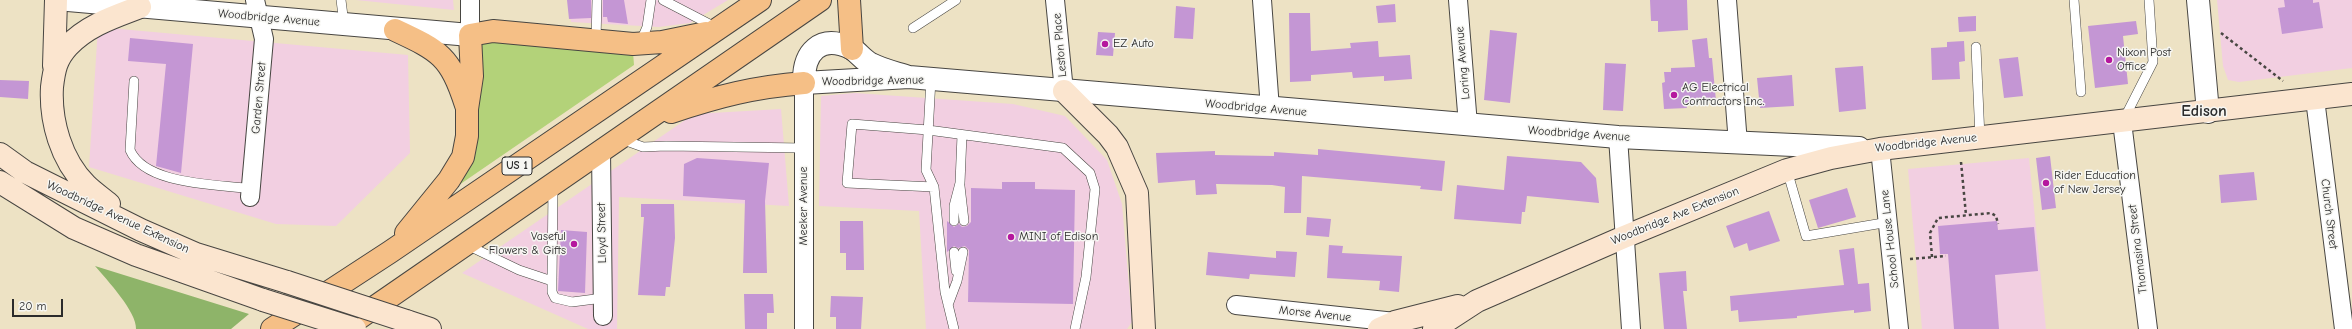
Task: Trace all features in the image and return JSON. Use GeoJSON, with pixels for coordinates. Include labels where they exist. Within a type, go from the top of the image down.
{"type":"FeatureCollection","features":[{"type":"Feature","properties":{"kind":"highway","name":"US 1"},"geometry":{"type":"LineString","coordinates":[[272,329],[390,252],[719,30],[760,0]]}},
{"type":"Feature","properties":{"kind":"highway"},"geometry":{"type":"LineString","coordinates":[[350,329],[466,244],[553,183],[820,0]]}},
{"type":"Feature","properties":{"kind":"highway"},"geometry":{"type":"LineString","coordinates":[[849,0],[852,49]]}},
{"type":"Feature","properties":{"kind":"highway"},"geometry":{"type":"LineString","coordinates":[[395,30],[424,44],[444,58],[457,77],[467,110]]}},
{"type":"Feature","properties":{"kind":"highway"},"geometry":{"type":"LineString","coordinates":[[390,252],[450,180],[463,156],[467,136],[467,110],[472,76],[470,35],[493,31],[640,44],[689,37],[719,30]]}},
{"type":"Feature","properties":{"kind":"highway"},"geometry":{"type":"LineString","coordinates":[[643,122],[723,95],[760,87],[804,83]]}},
{"type":"Feature","properties":{"kind":"highway"},"geometry":{"type":"LineString","coordinates":[[343,329],[361,320]]}},
{"type":"Feature","properties":{"kind":"main road"},"geometry":{"type":"LineString","coordinates":[[56,0],[52,99],[53,122],[66,156],[85,184],[141,230]]}},
{"type":"Feature","properties":{"kind":"main road"},"geometry":{"type":"LineString","coordinates":[[54,66],[68,46],[83,33],[102,21],[140,7]]}},
{"type":"Feature","properties":{"kind":"main road"},"geometry":{"type":"LineString","coordinates":[[1064,91],[1108,135],[1117,147],[1137,193],[1144,329]]}},
{"type":"Feature","properties":{"kind":"main road","name":"Woodbridge Avenue"},"geometry":{"type":"LineString","coordinates":[[1880,149],[2208,112],[2352,94]]}},
{"type":"Feature","properties":{"kind":"main road","name":"Woodbridge Ave Extension"},"geometry":{"type":"LineString","coordinates":[[1387,326],[1477,301],[1624,237],[1787,170],[1831,158],[1880,149]]}},
{"type":"Feature","properties":{"kind":"main road","name":"Woodbridge Avenue Extension"},"geometry":{"type":"LineString","coordinates":[[0,154],[25,172],[141,230],[196,254],[430,329]]}},
{"type":"Feature","properties":{"kind":"main road","name":"Woodbridge Avenue Extension"},"geometry":{"type":"LineString","coordinates":[[0,182],[74,228],[136,255],[263,300],[361,320]]}},
{"type":"Feature","properties":{"kind":"main road"},"geometry":{"type":"LineString","coordinates":[[0,194],[74,228]]}},
{"type":"Feature","properties":{"kind":"main road","name":"Woodbridge Ave Extension"},"geometry":{"type":"LineString","coordinates":[[1434,329],[1477,301]]}},
{"type":"Feature","properties":{"kind":"street","name":"Woodbridge Avenue"},"geometry":{"type":"LineString","coordinates":[[68,0],[140,7],[257,9],[344,25],[470,35]]}},
{"type":"Feature","properties":{"kind":"street"},"geometry":{"type":"LineString","coordinates":[[470,0],[470,35]]}},
{"type":"Feature","properties":{"kind":"street","name":"Leston Place"},"geometry":{"type":"LineString","coordinates":[[1056,0],[1064,91]]}},
{"type":"Feature","properties":{"kind":"street"},"geometry":{"type":"LineString","coordinates":[[1262,0],[1270,109]]}},
{"type":"Feature","properties":{"kind":"street","name":"Loring Avenue"},"geometry":{"type":"LineString","coordinates":[[1458,0],[1468,125]]}},
{"type":"Feature","properties":{"kind":"street"},"geometry":{"type":"LineString","coordinates":[[1727,0],[1738,144]]}},
{"type":"Feature","properties":{"kind":"street"},"geometry":{"type":"LineString","coordinates":[[2198,0],[2208,112]]}},
{"type":"Feature","properties":{"kind":"street","name":"Garden Street"},"geometry":{"type":"LineString","coordinates":[[250,193],[264,39],[257,9]]}},
{"type":"Feature","properties":{"kind":"street"},"geometry":{"type":"LineString","coordinates":[[804,83],[806,59],[813,50],[823,44],[838,44],[852,49],[871,64],[909,78]]}},
{"type":"Feature","properties":{"kind":"street","name":"Woodbridge Avenue"},"geometry":{"type":"LineString","coordinates":[[804,83],[909,78],[1618,137],[1738,144],[1880,149]]}},
{"type":"Feature","properties":{"kind":"street","name":"Meeker Avenue"},"geometry":{"type":"LineString","coordinates":[[804,83],[804,329]]}},
{"type":"Feature","properties":{"kind":"street","name":"Church Street"},"geometry":{"type":"LineString","coordinates":[[2315,99],[2344,329]]}},
{"type":"Feature","properties":{"kind":"street","name":"Thomasina Street"},"geometry":{"type":"LineString","coordinates":[[2122,122],[2148,329]]}},
{"type":"Feature","properties":{"kind":"street"},"geometry":{"type":"LineString","coordinates":[[1618,137],[1631,329]]}},
{"type":"Feature","properties":{"kind":"street","name":"School House Lane"},"geometry":{"type":"LineString","coordinates":[[1880,149],[1889,222],[1899,329]]}},
{"type":"Feature","properties":{"kind":"street","name":"Lloyd Street"},"geometry":{"type":"LineString","coordinates":[[601,151],[603,316]]}},
{"type":"Feature","properties":{"kind":"street","name":"Morse Avenue"},"geometry":{"type":"LineString","coordinates":[[1236,305],[1387,326]]}},
{"type":"Feature","properties":{"kind":"lane"},"geometry":{"type":"LineString","coordinates":[[341,0],[344,25]]}},
{"type":"Feature","properties":{"kind":"lane"},"geometry":{"type":"LineString","coordinates":[[596,41],[597,0]]}},
{"type":"Feature","properties":{"kind":"lane"},"geometry":{"type":"LineString","coordinates":[[640,44],[647,26],[651,0]]}},
{"type":"Feature","properties":{"kind":"lane"},"geometry":{"type":"LineString","coordinates":[[663,0],[719,30]]}},
{"type":"Feature","properties":{"kind":"lane"},"geometry":{"type":"LineString","coordinates":[[913,28],[956,0]]}},
{"type":"Feature","properties":{"kind":"lane"},"geometry":{"type":"LineString","coordinates":[[2074,0],[2081,92]]}},
{"type":"Feature","properties":{"kind":"lane"},"geometry":{"type":"LineString","coordinates":[[2122,122],[2153,62],[2149,0]]}},
{"type":"Feature","properties":{"kind":"lane"},"geometry":{"type":"LineString","coordinates":[[1976,48],[1980,138]]}},
{"type":"Feature","properties":{"kind":"lane"},"geometry":{"type":"LineString","coordinates":[[931,80],[926,170],[934,187],[938,240],[948,305],[954,329]]}},
{"type":"Feature","properties":{"kind":"lane"},"geometry":{"type":"LineString","coordinates":[[134,81],[130,150],[134,159],[145,169],[161,177],[250,193]]}},
{"type":"Feature","properties":{"kind":"lane"},"geometry":{"type":"LineString","coordinates":[[934,187],[847,183],[852,124],[928,130],[1063,148],[1090,173],[1095,189],[1086,277],[1075,329]]}},
{"type":"Feature","properties":{"kind":"lane"},"geometry":{"type":"LineString","coordinates":[[954,221],[954,206],[960,183],[962,135]]}},
{"type":"Feature","properties":{"kind":"lane"},"geometry":{"type":"LineString","coordinates":[[619,138],[643,147],[804,148]]}},
{"type":"Feature","properties":{"kind":"lane"},"geometry":{"type":"LineString","coordinates":[[1787,170],[1806,236],[1889,222]]}},
{"type":"Feature","properties":{"kind":"lane"},"geometry":{"type":"LineString","coordinates":[[553,183],[552,292],[555,298],[572,302],[603,298]]}},
{"type":"Feature","properties":{"kind":"lane"},"geometry":{"type":"LineString","coordinates":[[960,183],[964,206],[964,221]]}},
{"type":"Feature","properties":{"kind":"lane"},"geometry":{"type":"LineString","coordinates":[[466,244],[519,270],[552,281]]}},
{"type":"Feature","properties":{"kind":"lane"},"geometry":{"type":"LineString","coordinates":[[948,305],[957,280],[958,252]]}},
{"type":"Feature","properties":{"kind":"path"},"geometry":{"type":"LineString","coordinates":[[2216,29],[2283,81]]}},
{"type":"Feature","properties":{"kind":"path"},"geometry":{"type":"LineString","coordinates":[[1961,162],[1966,215]]}},
{"type":"Feature","properties":{"kind":"path"},"geometry":{"type":"LineString","coordinates":[[1932,257],[1930,233],[1936,220],[1942,216],[1991,213],[1996,216],[1998,224]]}},
{"type":"Feature","properties":{"kind":"path"},"geometry":{"type":"LineString","coordinates":[[1910,259],[1946,256]]}},
{"type":"Feature","properties":{"kind":"shaded area"},"geometry":{"type":"Polygon","coordinates":[[[356,0],[453,0],[454,10],[356,0]]]}},
{"type":"Feature","properties":{"kind":"shaded area"},"geometry":{"type":"Polygon","coordinates":[[[568,0],[728,0],[690,23],[659,27],[571,22],[568,0]]]}},
{"type":"Feature","properties":{"kind":"shaded area"},"geometry":{"type":"Polygon","coordinates":[[[2217,0],[2352,0],[2352,68],[2239,82],[2228,80],[2223,66],[2217,0]]]}},
{"type":"Feature","properties":{"kind":"shaded area"},"geometry":{"type":"Polygon","coordinates":[[[98,27],[408,55],[410,153],[336,226],[276,224],[89,167],[98,27]]]}},
{"type":"Feature","properties":{"kind":"shaded area"},"geometry":{"type":"Polygon","coordinates":[[[855,93],[1013,104],[1065,116],[1107,160],[1122,204],[1132,322],[1127,329],[926,329],[919,211],[819,206],[821,96],[855,93]]]}},
{"type":"Feature","properties":{"kind":"shaded area"},"geometry":{"type":"Polygon","coordinates":[[[781,109],[789,206],[619,197],[617,329],[588,329],[462,273],[694,114],[781,109]]]}},
{"type":"Feature","properties":{"kind":"shaded area"},"geometry":{"type":"Polygon","coordinates":[[[2029,158],[2046,329],[1922,329],[1908,169],[2029,158]]]}},
{"type":"Feature","properties":{"kind":"green space"},"geometry":{"type":"Polygon","coordinates":[[[483,38],[633,52],[634,65],[459,185],[457,183],[474,153],[478,136],[476,49],[483,38]]]}},
{"type":"Feature","properties":{"kind":"green space"},"geometry":{"type":"Polygon","coordinates":[[[95,266],[249,314],[231,329],[136,329],[132,314],[127,305],[95,266]]]}},
{"type":"Feature","properties":{"kind":"building"},"geometry":{"type":"Polygon","coordinates":[[[567,0],[591,0],[591,18],[569,19],[567,0]]]}},
{"type":"Feature","properties":{"kind":"building"},"geometry":{"type":"Polygon","coordinates":[[[603,0],[624,0],[628,24],[608,22],[607,17],[603,17],[603,0]]]}},
{"type":"Feature","properties":{"kind":"building"},"geometry":{"type":"Polygon","coordinates":[[[1650,0],[1687,0],[1688,30],[1658,32],[1658,21],[1651,21],[1650,0]]]}},
{"type":"Feature","properties":{"kind":"building"},"geometry":{"type":"Polygon","coordinates":[[[2284,0],[2313,0],[2313,3],[2319,2],[2323,28],[2282,34],[2278,8],[2285,7],[2284,0]]]}},
{"type":"Feature","properties":{"kind":"building"},"geometry":{"type":"Polygon","coordinates":[[[1395,4],[1396,22],[1378,23],[1376,6],[1395,4]]]}},
{"type":"Feature","properties":{"kind":"building"},"geometry":{"type":"Polygon","coordinates":[[[1176,6],[1195,8],[1193,39],[1174,38],[1176,6]]]}},
{"type":"Feature","properties":{"kind":"building"},"geometry":{"type":"Polygon","coordinates":[[[1289,13],[1310,13],[1311,51],[1351,48],[1350,43],[1378,41],[1379,57],[1410,55],[1412,79],[1384,81],[1384,76],[1353,78],[1352,72],[1311,75],[1311,81],[1290,82],[1289,13]]]}},
{"type":"Feature","properties":{"kind":"building"},"geometry":{"type":"Polygon","coordinates":[[[1976,16],[1976,31],[1959,32],[1958,17],[1976,16]]]}},
{"type":"Feature","properties":{"kind":"building","name":"Nixon Post Office"},"geometry":{"type":"Polygon","coordinates":[[[2136,21],[2138,34],[2123,36],[2128,84],[2095,88],[2088,26],[2136,21]]]}},
{"type":"Feature","properties":{"kind":"building"},"geometry":{"type":"Polygon","coordinates":[[[1490,30],[1517,33],[1510,103],[1484,100],[1490,30]]]}},
{"type":"Feature","properties":{"kind":"building","name":"EZ Auto"},"geometry":{"type":"Polygon","coordinates":[[[1098,32],[1115,33],[1113,56],[1096,55],[1098,32]]]}},
{"type":"Feature","properties":{"kind":"building"},"geometry":{"type":"Polygon","coordinates":[[[130,38],[193,44],[181,173],[156,166],[166,64],[128,61],[130,38]]]}},
{"type":"Feature","properties":{"kind":"building"},"geometry":{"type":"Polygon","coordinates":[[[1707,38],[1709,58],[1712,58],[1716,101],[1686,104],[1687,108],[1664,109],[1662,83],[1665,82],[1664,72],[1671,72],[1671,68],[1695,67],[1692,40],[1707,38]]]}},
{"type":"Feature","properties":{"kind":"building"},"geometry":{"type":"Polygon","coordinates":[[[1964,41],[1965,61],[1959,62],[1960,79],[1932,80],[1931,48],[1947,47],[1947,42],[1964,41]]]}},
{"type":"Feature","properties":{"kind":"building"},"geometry":{"type":"Polygon","coordinates":[[[2018,57],[2023,96],[2004,98],[1999,59],[2018,57]]]}},
{"type":"Feature","properties":{"kind":"building"},"geometry":{"type":"Polygon","coordinates":[[[1605,63],[1626,64],[1623,111],[1603,110],[1605,63]]]}},
{"type":"Feature","properties":{"kind":"building"},"geometry":{"type":"Polygon","coordinates":[[[1863,66],[1866,109],[1839,112],[1835,68],[1863,66]]]}},
{"type":"Feature","properties":{"kind":"building"},"geometry":{"type":"Polygon","coordinates":[[[1792,75],[1794,106],[1760,108],[1757,78],[1792,75]]]}},
{"type":"Feature","properties":{"kind":"building"},"geometry":{"type":"Polygon","coordinates":[[[0,80],[29,81],[28,99],[0,97],[0,80]]]}},
{"type":"Feature","properties":{"kind":"building"},"geometry":{"type":"Polygon","coordinates":[[[1318,149],[1445,161],[1442,191],[1420,189],[1421,186],[1302,176],[1301,213],[1284,213],[1285,187],[1272,185],[1216,184],[1217,194],[1196,195],[1195,180],[1158,183],[1156,153],[1215,151],[1215,155],[1274,156],[1274,152],[1318,155],[1318,149]]]}},
{"type":"Feature","properties":{"kind":"building"},"geometry":{"type":"Polygon","coordinates":[[[1507,156],[1581,162],[1596,178],[1599,203],[1527,196],[1525,212],[1522,212],[1521,224],[1454,219],[1457,185],[1504,190],[1507,156]]]}},
{"type":"Feature","properties":{"kind":"building","name":"Rider Education of New Jersey"},"geometry":{"type":"Polygon","coordinates":[[[2050,156],[2056,208],[2042,210],[2036,158],[2050,156]]]}},
{"type":"Feature","properties":{"kind":"building"},"geometry":{"type":"Polygon","coordinates":[[[697,158],[769,163],[765,201],[767,273],[743,273],[745,200],[683,196],[684,164],[697,158]]]}},
{"type":"Feature","properties":{"kind":"building"},"geometry":{"type":"Polygon","coordinates":[[[2254,172],[2257,200],[2221,203],[2219,175],[2254,172]]]}},
{"type":"Feature","properties":{"kind":"building","name":"MINI of Edison"},"geometry":{"type":"Polygon","coordinates":[[[1002,182],[1035,182],[1035,189],[1075,190],[1073,304],[968,302],[969,250],[965,246],[958,248],[954,246],[947,252],[947,221],[954,227],[959,224],[962,227],[967,226],[971,222],[971,188],[1002,189],[1002,182]]]}},
{"type":"Feature","properties":{"kind":"building"},"geometry":{"type":"Polygon","coordinates":[[[1847,188],[1856,217],[1818,228],[1809,200],[1847,188]]]}},
{"type":"Feature","properties":{"kind":"building"},"geometry":{"type":"Polygon","coordinates":[[[641,204],[674,204],[675,238],[670,287],[666,287],[665,296],[638,295],[644,217],[641,217],[641,204]]]}},
{"type":"Feature","properties":{"kind":"building"},"geometry":{"type":"Polygon","coordinates":[[[1769,211],[1780,241],[1749,251],[1747,243],[1734,248],[1726,226],[1769,211]]]}},
{"type":"Feature","properties":{"kind":"building"},"geometry":{"type":"Polygon","coordinates":[[[1307,217],[1331,219],[1329,237],[1306,235],[1307,217]]]}},
{"type":"Feature","properties":{"kind":"building"},"geometry":{"type":"Polygon","coordinates":[[[840,221],[863,221],[864,270],[846,270],[846,253],[840,253],[840,221]]]}},
{"type":"Feature","properties":{"kind":"building"},"geometry":{"type":"Polygon","coordinates":[[[1997,221],[1998,230],[2034,227],[2038,271],[1995,275],[1999,329],[1954,329],[1948,254],[1940,254],[1938,226],[1997,221]]]}},
{"type":"Feature","properties":{"kind":"building"},"geometry":{"type":"Polygon","coordinates":[[[561,230],[587,232],[585,293],[558,291],[561,230]]]}},
{"type":"Feature","properties":{"kind":"building"},"geometry":{"type":"Polygon","coordinates":[[[1329,245],[1343,246],[1342,253],[1402,256],[1399,292],[1379,290],[1380,281],[1327,278],[1329,245]]]}},
{"type":"Feature","properties":{"kind":"building"},"geometry":{"type":"Polygon","coordinates":[[[1854,248],[1858,284],[1869,283],[1871,311],[1854,313],[1854,310],[1797,316],[1797,318],[1739,322],[1738,310],[1731,311],[1730,296],[1844,285],[1839,250],[1854,248]]]}},
{"type":"Feature","properties":{"kind":"building"},"geometry":{"type":"Polygon","coordinates":[[[1276,251],[1297,252],[1295,277],[1250,274],[1249,279],[1206,275],[1208,252],[1276,258],[1276,251]]]}},
{"type":"Feature","properties":{"kind":"building"},"geometry":{"type":"Polygon","coordinates":[[[1686,271],[1687,291],[1683,291],[1687,329],[1664,329],[1659,273],[1686,271]]]}},
{"type":"Feature","properties":{"kind":"building"},"geometry":{"type":"Polygon","coordinates":[[[744,294],[773,294],[774,313],[767,313],[767,329],[745,329],[744,294]]]}},
{"type":"Feature","properties":{"kind":"building"},"geometry":{"type":"Polygon","coordinates":[[[831,296],[863,297],[861,329],[836,329],[836,317],[830,317],[831,296]]]}},
{"type":"Feature","properties":{"kind":"place","name":"EZ Auto"},"geometry":{"type":"Point","coordinates":[1105,44]}},
{"type":"Feature","properties":{"kind":"place","name":"Nixon Post Office"},"geometry":{"type":"Point","coordinates":[2109,60]}},
{"type":"Feature","properties":{"kind":"place","name":"AG Electrical Contractors Inc."},"geometry":{"type":"Point","coordinates":[1674,95]}},
{"type":"Feature","properties":{"kind":"place","name":"Rider Education of New Jersey"},"geometry":{"type":"Point","coordinates":[2046,183]}},
{"type":"Feature","properties":{"kind":"place","name":"MINI of Edison"},"geometry":{"type":"Point","coordinates":[1011,237]}},
{"type":"Feature","properties":{"kind":"place","name":"Vaseful Flowers & Gifts"},"geometry":{"type":"Point","coordinates":[574,244]}},
{"type":"Feature","properties":{"kind":"district","name":"Edison"},"geometry":{"type":"Point","coordinates":[2204,111]}}]}
